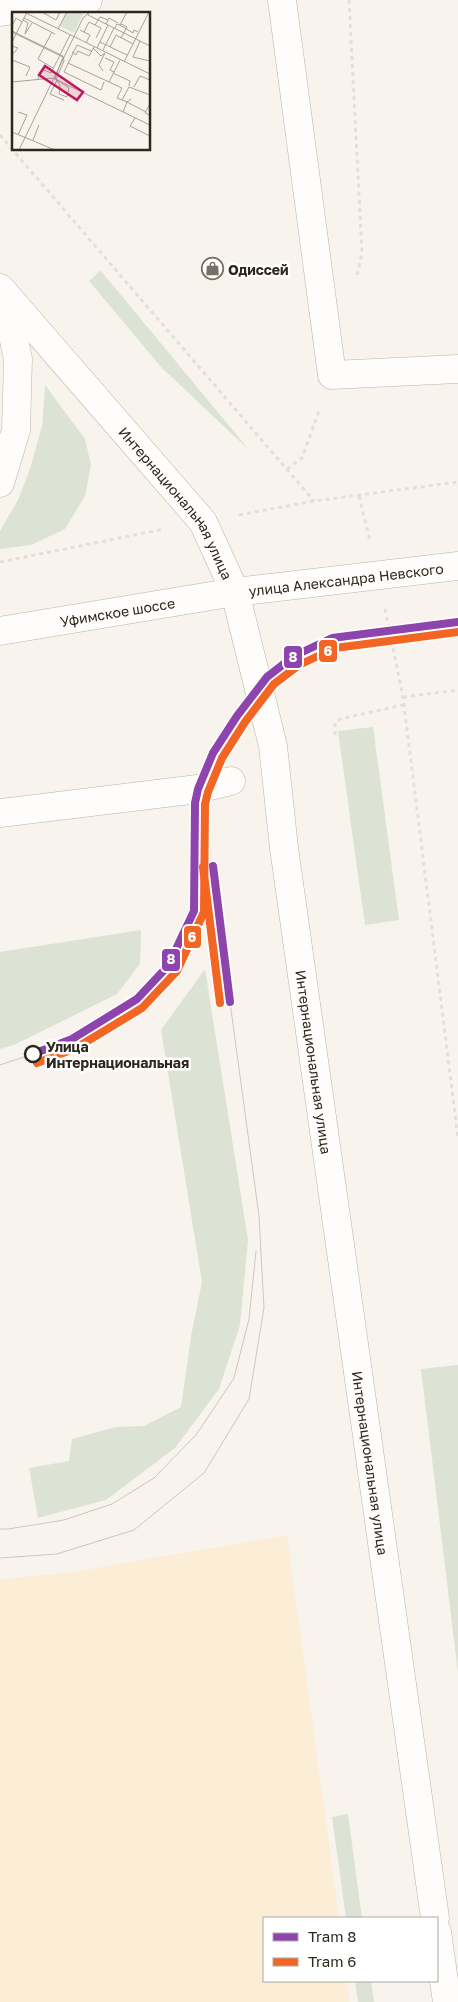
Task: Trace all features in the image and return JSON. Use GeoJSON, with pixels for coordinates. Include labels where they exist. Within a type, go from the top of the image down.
{"type":"FeatureCollection","features":[{"type":"Feature","properties":{"kind":"main road"},"geometry":{"type":"LineString","coordinates":[[0,12],[88,0]]}},
{"type":"Feature","properties":{"kind":"main road"},"geometry":{"type":"LineString","coordinates":[[282,0],[332,375],[458,369]]}},
{"type":"Feature","properties":{"kind":"main road"},"geometry":{"type":"LineString","coordinates":[[0,483],[16,430],[18,368],[18,359],[2,290]]}},
{"type":"Feature","properties":{"kind":"main road","name":"Интернациональная улица"},"geometry":{"type":"LineString","coordinates":[[2,290],[202,522],[235,592],[273,746],[284,848],[435,1917]]}},
{"type":"Feature","properties":{"kind":"main road","name":"улица Александра Невского"},"geometry":{"type":"LineString","coordinates":[[235,592],[458,566]]}},
{"type":"Feature","properties":{"kind":"main road","name":"Уфимское шоссе"},"geometry":{"type":"LineString","coordinates":[[0,631],[235,592]]}},
{"type":"Feature","properties":{"kind":"main road"},"geometry":{"type":"LineString","coordinates":[[0,813],[198,789],[231,782]]}},
{"type":"Feature","properties":{"kind":"main road"},"geometry":{"type":"LineString","coordinates":[[438,1939],[447,2002]]}},
{"type":"Feature","properties":{"kind":"path"},"geometry":{"type":"LineString","coordinates":[[0,135],[12,149]]}},
{"type":"Feature","properties":{"kind":"path"},"geometry":{"type":"LineString","coordinates":[[13,150],[314,501]]}},
{"type":"Feature","properties":{"kind":"path"},"geometry":{"type":"LineString","coordinates":[[359,496],[458,482]]}},
{"type":"Feature","properties":{"kind":"path"},"geometry":{"type":"LineString","coordinates":[[458,690],[403,697],[458,1138]]}},
{"type":"Feature","properties":{"kind":"path"},"geometry":{"type":"LineString","coordinates":[[335,735],[335,723],[340,719],[403,705]]}},
{"type":"Feature","properties":{"kind":"shaded area"},"geometry":{"type":"Polygon","coordinates":[[[287,1535],[339,1917],[263,1917],[263,1982],[347,1982],[350,2002],[0,2002],[0,1579],[67,1573],[287,1535]]]}},
{"type":"Feature","properties":{"kind":"green space"},"geometry":{"type":"Polygon","coordinates":[[[101,270],[250,451],[161,367],[89,281],[101,270]]]}},
{"type":"Feature","properties":{"kind":"green space"},"geometry":{"type":"Polygon","coordinates":[[[45,385],[85,439],[91,465],[85,496],[65,529],[31,545],[0,549],[0,531],[18,500],[30,469],[42,426],[45,385]]]}},
{"type":"Feature","properties":{"kind":"green space"},"geometry":{"type":"Polygon","coordinates":[[[373,727],[399,920],[365,925],[338,731],[373,727]]]}},
{"type":"Feature","properties":{"kind":"green space"},"geometry":{"type":"Polygon","coordinates":[[[141,930],[140,964],[117,994],[14,1045],[0,1049],[0,952],[141,930]]]}},
{"type":"Feature","properties":{"kind":"green space"},"geometry":{"type":"Polygon","coordinates":[[[205,969],[248,1240],[240,1325],[219,1389],[175,1448],[106,1500],[38,1518],[29,1468],[69,1461],[72,1439],[116,1427],[144,1426],[181,1407],[191,1336],[202,1282],[161,1030],[205,969]]]}},
{"type":"Feature","properties":{"kind":"green space"},"geometry":{"type":"Polygon","coordinates":[[[458,1365],[458,1673],[421,1369],[458,1365]]]}},
{"type":"Feature","properties":{"kind":"green space"},"geometry":{"type":"Polygon","coordinates":[[[348,1814],[362,1917],[346,1917],[332,1817],[348,1814]]]}},
{"type":"Feature","properties":{"kind":"green space"},"geometry":{"type":"Polygon","coordinates":[[[355,1982],[371,1982],[374,2002],[358,2002],[355,1982]]]}},
{"type":"Feature","properties":{"kind":"tram line","name":"8"},"geometry":{"type":"LineString","coordinates":[[33,1054],[72,1039],[137,999],[168,966],[194,911],[195,803],[198,789],[213,753],[237,716],[267,677],[294,656],[332,638],[458,622]]}},
{"type":"Feature","properties":{"kind":"tram line","name":"6"},"geometry":{"type":"LineString","coordinates":[[37,1063],[76,1048],[142,1008],[177,971],[204,912],[205,804],[208,792],[222,758],[245,722],[274,684],[299,665],[335,648],[458,632]]}},
{"type":"Feature","properties":{"kind":"tram line","name":"8"},"geometry":{"type":"LineString","coordinates":[[213,866],[230,1002]]}},
{"type":"Feature","properties":{"kind":"tram line","name":"6"},"geometry":{"type":"LineString","coordinates":[[203,867],[220,1003]]}},
{"type":"Feature","properties":{"kind":"tram line"},"geometry":{"type":"LineString","coordinates":[[0,1558],[57,1554],[134,1530],[204,1473],[249,1399],[264,1308],[259,1216],[230,1002]]}},
{"type":"Feature","properties":{"kind":"tram line"},"geometry":{"type":"LineString","coordinates":[[0,1065],[33,1054]]}},
{"type":"Feature","properties":{"kind":"tram line"},"geometry":{"type":"LineString","coordinates":[[0,1529],[64,1520],[112,1504],[154,1478],[196,1435],[234,1378],[249,1319],[256,1251]]}},
{"type":"Feature","properties":{"kind":"place","name":"Одиссей"},"geometry":{"type":"Point","coordinates":[212,269]}},
{"type":"Feature","properties":{"kind":"place","name":"Улица Интернациональная"},"geometry":{"type":"Point","coordinates":[33,1054]}}]}
